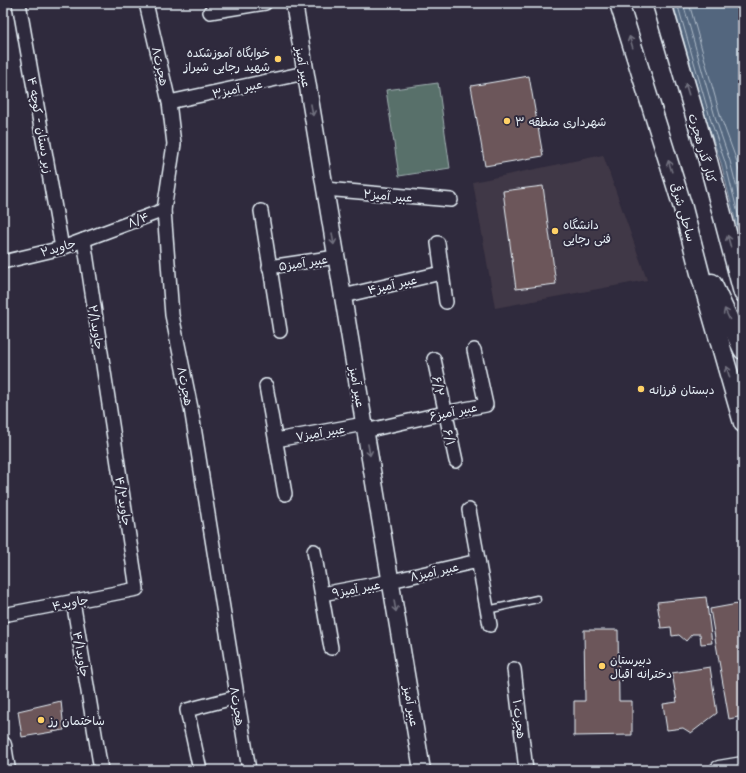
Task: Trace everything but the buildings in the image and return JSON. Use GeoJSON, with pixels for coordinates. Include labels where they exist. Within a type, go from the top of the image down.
{"type":"FeatureCollection","features":[{"type":"Feature","properties":{"kind":"main road","name":"ساحلی شرقی"},"geometry":{"type":"LineString","coordinates":[[619,3],[683,208],[743,423]]}},
{"type":"Feature","properties":{"kind":"main road","name":"کنار گذر هجرت"},"geometry":{"type":"LineString","coordinates":[[662,3],[707,157],[743,293]]}},
{"type":"Feature","properties":{"kind":"main road"},"geometry":{"type":"LineString","coordinates":[[691,237],[743,350]]}},
{"type":"Feature","properties":{"kind":"main road"},"geometry":{"type":"LineString","coordinates":[[718,770],[743,766]]}},
{"type":"Feature","properties":{"kind":"street","name":"زبر دستان - کوچه ۴"},"geometry":{"type":"LineString","coordinates":[[20,3],[62,248]]}},
{"type":"Feature","properties":{"kind":"street","name":"هجرت۸"},"geometry":{"type":"LineString","coordinates":[[146,3],[169,102],[174,144],[164,210],[172,314],[190,408],[248,770]]}},
{"type":"Feature","properties":{"kind":"street"},"geometry":{"type":"LineString","coordinates":[[210,12],[264,3]]}},
{"type":"Feature","properties":{"kind":"street","name":"عبیر آمیز"},"geometry":{"type":"LineString","coordinates":[[294,3],[422,770]]}},
{"type":"Feature","properties":{"kind":"street","name":"۳عبیر آمیز"},"geometry":{"type":"LineString","coordinates":[[169,102],[305,73]]}},
{"type":"Feature","properties":{"kind":"street","name":"۲عبیر آمیز"},"geometry":{"type":"LineString","coordinates":[[325,189],[451,200]]}},
{"type":"Feature","properties":{"kind":"street","name":"۸/۴"},"geometry":{"type":"LineString","coordinates":[[113,229],[164,210]]}},
{"type":"Feature","properties":{"kind":"street"},"geometry":{"type":"LineString","coordinates":[[260,211],[280,331]]}},
{"type":"Feature","properties":{"kind":"street","name":"۲جاوید"},"geometry":{"type":"LineString","coordinates":[[3,262],[62,248],[113,229]]}},
{"type":"Feature","properties":{"kind":"street","name":"۲/۱جاوید"},"geometry":{"type":"LineString","coordinates":[[84,240],[110,414]]}},
{"type":"Feature","properties":{"kind":"street"},"geometry":{"type":"LineString","coordinates":[[438,243],[446,302]]}},
{"type":"Feature","properties":{"kind":"street","name":"۵عبیر آمیز"},"geometry":{"type":"LineString","coordinates":[[269,267],[336,257]]}},
{"type":"Feature","properties":{"kind":"street","name":"۴عبیر آمیز"},"geometry":{"type":"LineString","coordinates":[[343,296],[442,272]]}},
{"type":"Feature","properties":{"kind":"street","name":"۶عبیر آمیز"},"geometry":{"type":"LineString","coordinates":[[365,427],[486,405],[474,350]]}},
{"type":"Feature","properties":{"kind":"street","name":"۶/۲"},"geometry":{"type":"LineString","coordinates":[[434,359],[444,413]]}},
{"type":"Feature","properties":{"kind":"street"},"geometry":{"type":"LineString","coordinates":[[266,386],[285,494]]}},
{"type":"Feature","properties":{"kind":"street","name":"۶/۱"},"geometry":{"type":"LineString","coordinates":[[444,413],[456,461]]}},
{"type":"Feature","properties":{"kind":"street","name":"۴/۲جاوید"},"geometry":{"type":"LineString","coordinates":[[110,414],[137,589]]}},
{"type":"Feature","properties":{"kind":"street","name":"۷عبیر آمیز"},"geometry":{"type":"LineString","coordinates":[[276,440],[365,427]]}},
{"type":"Feature","properties":{"kind":"street"},"geometry":{"type":"LineString","coordinates":[[469,510],[490,625]]}},
{"type":"Feature","properties":{"kind":"street"},"geometry":{"type":"LineString","coordinates":[[314,551],[331,648]]}},
{"type":"Feature","properties":{"kind":"street","name":"۸عبیر آمیز"},"geometry":{"type":"LineString","coordinates":[[391,581],[478,561]]}},
{"type":"Feature","properties":{"kind":"street","name":"عبیر آمیز۹"},"geometry":{"type":"LineString","coordinates":[[322,594],[391,581]]}},
{"type":"Feature","properties":{"kind":"street","name":"۴جاوید"},"geometry":{"type":"LineString","coordinates":[[3,615],[137,589]]}},
{"type":"Feature","properties":{"kind":"street","name":"۴/۱جاوید"},"geometry":{"type":"LineString","coordinates":[[73,601],[101,770]]}},
{"type":"Feature","properties":{"kind":"street","name":"هجرت۱۰"},"geometry":{"type":"LineString","coordinates":[[514,669],[526,770]]}},
{"type":"Feature","properties":{"kind":"street"},"geometry":{"type":"LineString","coordinates":[[200,770],[188,710],[237,697]]}},
{"type":"Feature","properties":{"kind":"street"},"geometry":{"type":"LineString","coordinates":[[3,745],[7,770]]}},
{"type":"Feature","properties":{"kind":"lane"},"geometry":{"type":"LineString","coordinates":[[487,610],[537,599]]}},
{"type":"Feature","properties":{"kind":"shaded area","name":"دانشگاه فنی رجایی"},"geometry":{"type":"Polygon","coordinates":[[[603,155],[647,280],[495,308],[473,182],[603,155]]]}},
{"type":"Feature","properties":{"kind":"green space"},"geometry":{"type":"Polygon","coordinates":[[[438,83],[450,168],[399,176],[386,90],[438,83]]]}},
{"type":"Feature","properties":{"kind":"water"},"geometry":{"type":"Polygon","coordinates":[[[673,3],[743,3],[743,251],[721,163],[707,122],[673,3]]]}},
{"type":"Feature","properties":{"kind":"place","name":"خوابگاه آموزشکده شهید رجایی شیراز"},"geometry":{"type":"Point","coordinates":[278,59]}},
{"type":"Feature","properties":{"kind":"place","name":"شهرداری منطقه ۳"},"geometry":{"type":"Point","coordinates":[507,121]}},
{"type":"Feature","properties":{"kind":"place","name":"دانشگاه فنی رجایی"},"geometry":{"type":"Point","coordinates":[555,231]}},
{"type":"Feature","properties":{"kind":"place","name":"دبستان فرزانه"},"geometry":{"type":"Point","coordinates":[641,389]}},
{"type":"Feature","properties":{"kind":"place","name":"دبیرستان دخترانه اقبال"},"geometry":{"type":"Point","coordinates":[602,666]}},
{"type":"Feature","properties":{"kind":"place","name":"ساختمان رز"},"geometry":{"type":"Point","coordinates":[41,720]}}]}
